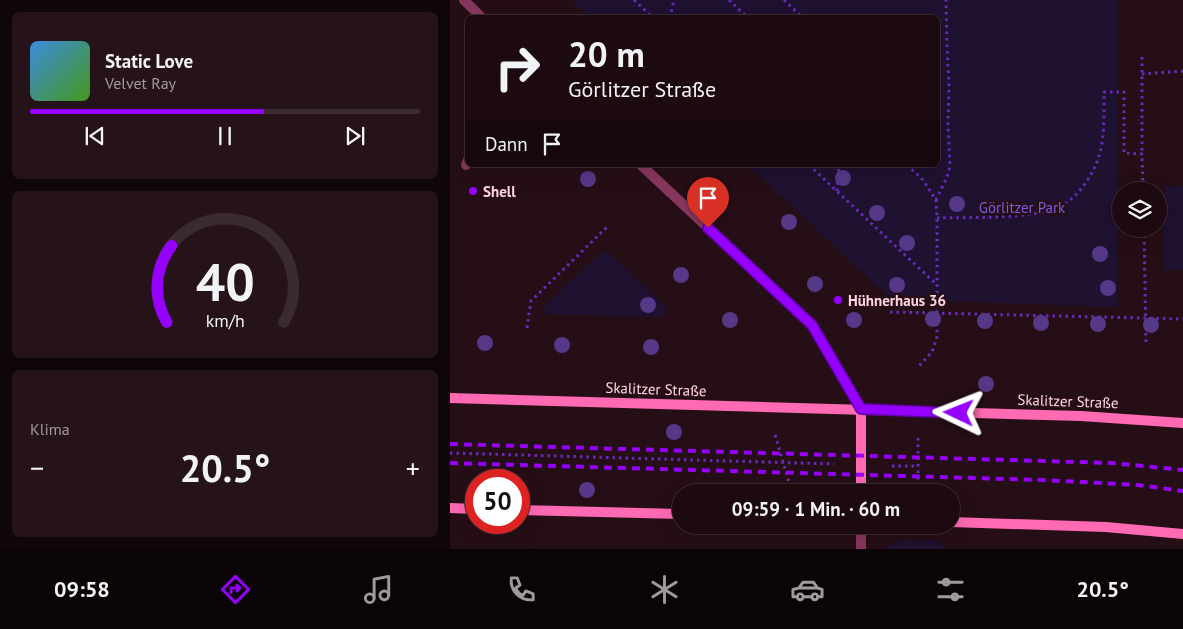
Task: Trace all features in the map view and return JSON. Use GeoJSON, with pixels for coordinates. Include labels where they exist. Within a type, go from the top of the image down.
{"type":"FeatureCollection","features":[{"type":"Feature","properties":{"kind":"main road","name":"Skalitzer Straße"},"geometry":{"type":"LineString","coordinates":[[450,398],[1081,416],[1183,423]]}},
{"type":"Feature","properties":{"kind":"main road"},"geometry":{"type":"LineString","coordinates":[[861,409],[861,484]]}},
{"type":"Feature","properties":{"kind":"main road"},"geometry":{"type":"LineString","coordinates":[[450,508],[465,508]]}},
{"type":"Feature","properties":{"kind":"main road"},"geometry":{"type":"LineString","coordinates":[[530,510],[672,514]]}},
{"type":"Feature","properties":{"kind":"main road"},"geometry":{"type":"LineString","coordinates":[[960,522],[1106,527],[1183,534]]}},
{"type":"Feature","properties":{"kind":"street"},"geometry":{"type":"LineString","coordinates":[[464,0],[479,15]]}},
{"type":"Feature","properties":{"kind":"street"},"geometry":{"type":"LineString","coordinates":[[643,167],[812,325],[861,409]]}},
{"type":"Feature","properties":{"kind":"street"},"geometry":{"type":"LineString","coordinates":[[861,534],[861,549]]}},
{"type":"Feature","properties":{"kind":"path"},"geometry":{"type":"LineString","coordinates":[[634,0],[650,15]]}},
{"type":"Feature","properties":{"kind":"path"},"geometry":{"type":"LineString","coordinates":[[671,15],[674,0]]}},
{"type":"Feature","properties":{"kind":"path"},"geometry":{"type":"LineString","coordinates":[[729,0],[745,15]]}},
{"type":"Feature","properties":{"kind":"path"},"geometry":{"type":"LineString","coordinates":[[784,0],[800,15]]}},
{"type":"Feature","properties":{"kind":"path"},"geometry":{"type":"LineString","coordinates":[[789,4],[793,0]]}},
{"type":"Feature","properties":{"kind":"path"},"geometry":{"type":"LineString","coordinates":[[918,367],[932,352],[937,337],[936,200],[950,166],[948,124],[950,86],[946,0]]}},
{"type":"Feature","properties":{"kind":"path"},"geometry":{"type":"LineString","coordinates":[[1142,57],[1143,182]]}},
{"type":"Feature","properties":{"kind":"path"},"geometry":{"type":"LineString","coordinates":[[1142,74],[1183,72]]}},
{"type":"Feature","properties":{"kind":"path"},"geometry":{"type":"LineString","coordinates":[[936,218],[1036,214],[1061,206],[1068,201],[1081,191],[1099,156],[1104,117],[1104,92],[1124,92],[1124,153],[1142,154]]}},
{"type":"Feature","properties":{"kind":"path"},"geometry":{"type":"LineString","coordinates":[[811,167],[936,285]]}},
{"type":"Feature","properties":{"kind":"path"},"geometry":{"type":"LineString","coordinates":[[837,191],[839,167]]}},
{"type":"Feature","properties":{"kind":"path"},"geometry":{"type":"LineString","coordinates":[[909,167],[923,180],[936,200]]}},
{"type":"Feature","properties":{"kind":"path"},"geometry":{"type":"LineString","coordinates":[[528,328],[531,301],[607,228]]}},
{"type":"Feature","properties":{"kind":"path"},"geometry":{"type":"LineString","coordinates":[[1144,237],[1146,344]]}},
{"type":"Feature","properties":{"kind":"path"},"geometry":{"type":"LineString","coordinates":[[890,312],[1183,320]]}},
{"type":"Feature","properties":{"kind":"path"},"geometry":{"type":"LineString","coordinates":[[773,427],[790,484]]}},
{"type":"Feature","properties":{"kind":"path"},"geometry":{"type":"LineString","coordinates":[[918,431],[918,484]]}},
{"type":"Feature","properties":{"kind":"path"},"geometry":{"type":"LineString","coordinates":[[450,452],[842,464]]}},
{"type":"Feature","properties":{"kind":"path"},"geometry":{"type":"LineString","coordinates":[[892,466],[918,466]]}},
{"type":"Feature","properties":{"kind":"green space","name":"Görlitzer Park"},"geometry":{"type":"Polygon","coordinates":[[[571,0],[1118,0],[1117,182],[1112,182],[1112,237],[1117,237],[1117,307],[891,299],[750,167],[940,167],[940,15],[588,15],[571,0]]]}},
{"type":"Feature","properties":{"kind":"green space"},"geometry":{"type":"Polygon","coordinates":[[[1167,186],[1183,186],[1183,270],[1164,270],[1164,237],[1167,237],[1167,186]]]}},
{"type":"Feature","properties":{"kind":"green space"},"geometry":{"type":"Polygon","coordinates":[[[607,251],[665,306],[667,311],[665,315],[661,317],[546,314],[544,309],[546,305],[602,252],[607,251]]]}},
{"type":"Feature","properties":{"kind":"green space"},"geometry":{"type":"Polygon","coordinates":[[[903,540],[938,541],[946,549],[885,549],[894,542],[903,540]]]}},
{"type":"Feature","properties":{"kind":"railway"},"geometry":{"type":"LineString","coordinates":[[450,444],[1112,463],[1183,470]]}},
{"type":"Feature","properties":{"kind":"railway"},"geometry":{"type":"LineString","coordinates":[[450,463],[1043,480],[1138,485],[1183,491]]}},
{"type":"Feature","properties":{"kind":"place","name":"Shell"},"geometry":{"type":"Point","coordinates":[473,191]}},
{"type":"Feature","properties":{"kind":"place","name":"Hühnerhaus 36"},"geometry":{"type":"Point","coordinates":[838,300]}},
{"type":"Feature","properties":{"kind":"route"},"geometry":{"type":"LineString","coordinates":[[708,228],[812,325],[861,409],[959,413]]}}]}
